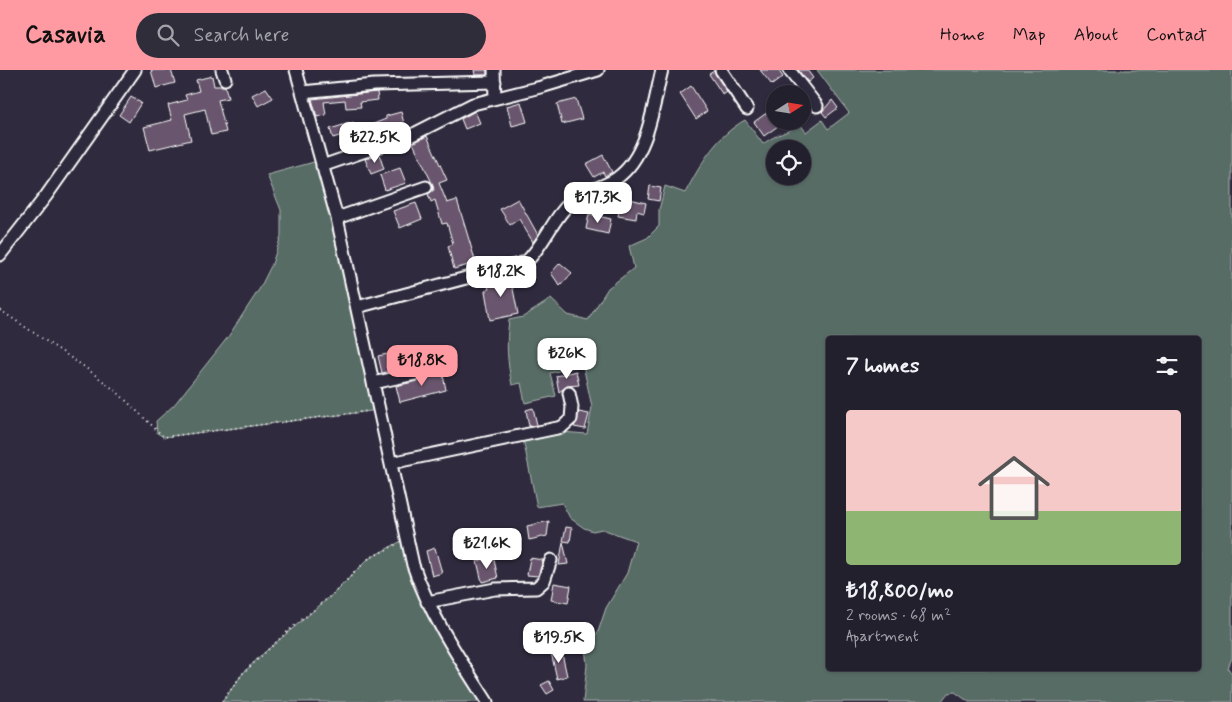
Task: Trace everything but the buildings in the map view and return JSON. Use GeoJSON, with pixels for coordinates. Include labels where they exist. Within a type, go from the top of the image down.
{"type":"FeatureCollection","features":[{"type":"Feature","properties":{"kind":"street"},"geometry":{"type":"LineString","coordinates":[[0,255],[46,196],[135,70]]}},
{"type":"Feature","properties":{"kind":"street"},"geometry":{"type":"LineString","coordinates":[[296,70],[337,218],[414,565],[427,602],[451,646],[488,702]]}},
{"type":"Feature","properties":{"kind":"street"},"geometry":{"type":"LineString","coordinates":[[322,166],[412,135],[457,111],[495,98],[542,87],[598,70]]}},
{"type":"Feature","properties":{"kind":"street"},"geometry":{"type":"LineString","coordinates":[[357,307],[526,262],[538,250],[563,210],[573,200],[618,177],[632,162],[645,137],[662,70]]}},
{"type":"Feature","properties":{"kind":"street"},"geometry":{"type":"LineString","coordinates":[[721,70],[747,108]]}},
{"type":"Feature","properties":{"kind":"street"},"geometry":{"type":"LineString","coordinates":[[789,70],[817,106]]}},
{"type":"Feature","properties":{"kind":"street"},"geometry":{"type":"LineString","coordinates":[[302,92],[494,76],[495,98]]}},
{"type":"Feature","properties":{"kind":"street"},"geometry":{"type":"LineString","coordinates":[[337,218],[426,187]]}},
{"type":"Feature","properties":{"kind":"street"},"geometry":{"type":"LineString","coordinates":[[373,383],[424,372]]}},
{"type":"Feature","properties":{"kind":"street"},"geometry":{"type":"LineString","coordinates":[[391,463],[562,427],[571,419],[569,393]]}},
{"type":"Feature","properties":{"kind":"street"},"geometry":{"type":"LineString","coordinates":[[427,602],[495,589],[536,588],[544,582],[551,560]]}},
{"type":"Feature","properties":{"kind":"path"},"geometry":{"type":"LineString","coordinates":[[0,310],[86,368],[117,392],[164,437],[379,410]]}},
{"type":"Feature","properties":{"kind":"path"},"geometry":{"type":"LineString","coordinates":[[222,702],[244,673],[260,656],[333,594],[368,558],[407,538]]}},
{"type":"Feature","properties":{"kind":"green space"},"geometry":{"type":"Polygon","coordinates":[[[817,70],[1232,70],[1232,658],[1228,668],[1232,674],[1232,702],[969,702],[955,692],[948,693],[941,702],[583,702],[587,665],[585,648],[598,632],[606,608],[627,573],[636,541],[602,529],[593,531],[584,528],[570,518],[562,503],[537,507],[523,439],[561,432],[587,434],[592,407],[583,365],[550,373],[556,396],[525,403],[521,383],[512,385],[510,377],[507,345],[509,320],[523,317],[551,299],[568,315],[588,320],[608,288],[634,268],[629,246],[647,238],[659,226],[659,210],[665,186],[685,193],[703,162],[717,143],[725,134],[745,120],[763,144],[766,142],[766,185],[811,185],[811,140],[770,140],[791,130],[804,130],[806,132],[822,120],[828,129],[849,113],[817,70]]]}},
{"type":"Feature","properties":{"kind":"green space"},"geometry":{"type":"Polygon","coordinates":[[[321,160],[379,410],[164,437],[157,433],[156,421],[174,405],[228,337],[260,288],[272,264],[281,236],[281,210],[267,175],[321,160]]]}},
{"type":"Feature","properties":{"kind":"green space"},"geometry":{"type":"Polygon","coordinates":[[[407,538],[413,565],[487,702],[222,702],[243,673],[333,594],[368,559],[407,538]]]}}]}
